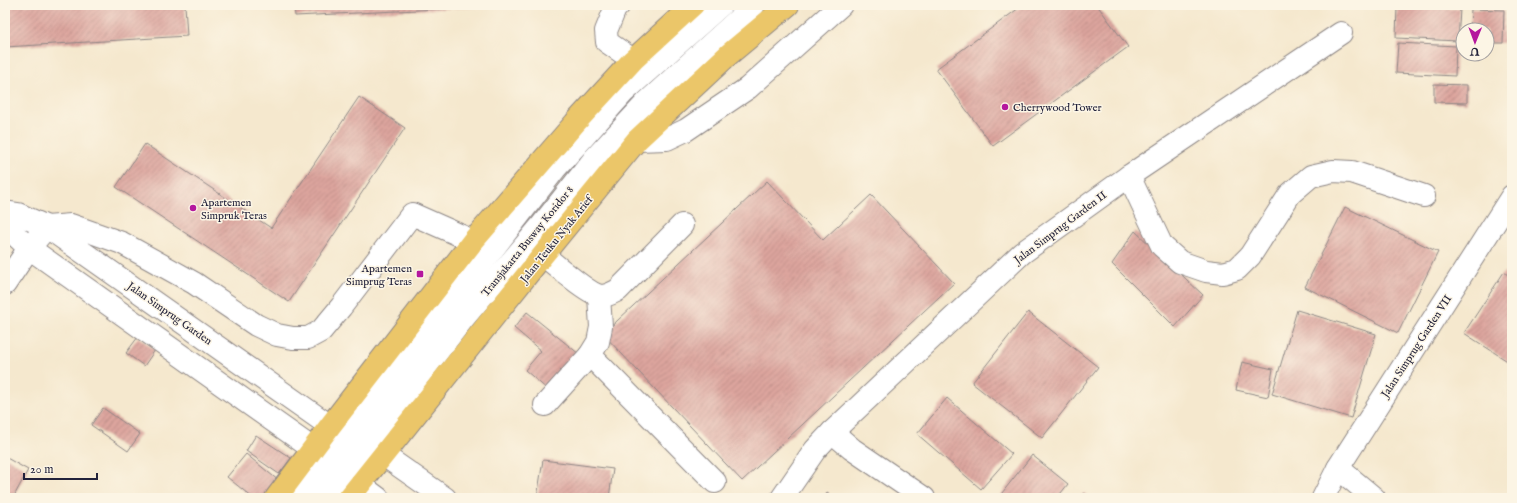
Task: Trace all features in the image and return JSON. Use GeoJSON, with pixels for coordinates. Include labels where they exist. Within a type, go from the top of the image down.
{"type":"FeatureCollection","features":[{"type":"Feature","properties":{"kind":"highway"},"geometry":{"type":"LineString","coordinates":[[276,498],[473,241],[575,123],[633,60],[693,5]]}},
{"type":"Feature","properties":{"kind":"highway","name":"Jalan Teuku Nyak Arief"},"geometry":{"type":"LineString","coordinates":[[354,491],[382,454],[637,140],[728,55],[788,5]]}},
{"type":"Feature","properties":{"kind":"street"},"geometry":{"type":"LineString","coordinates":[[619,5],[606,32],[607,42],[633,60]]}},
{"type":"Feature","properties":{"kind":"street","name":"Transjakarta Busway Koridor 8"},"geometry":{"type":"LineString","coordinates":[[302,498],[338,449],[555,169],[624,92],[721,5]]}},
{"type":"Feature","properties":{"kind":"street","name":"Transjakarta Busway Koridor 8"},"geometry":{"type":"LineString","coordinates":[[324,498],[463,319],[541,226],[594,159],[647,102],[754,5]]}},
{"type":"Feature","properties":{"kind":"street"},"geometry":{"type":"LineString","coordinates":[[637,140],[667,138],[686,130],[748,88],[841,5]]}},
{"type":"Feature","properties":{"kind":"street","name":"Jalan Simprug Garden II"},"geometry":{"type":"LineString","coordinates":[[782,498],[815,450],[832,432],[1022,253],[1129,176],[1341,33]]}},
{"type":"Feature","properties":{"kind":"street"},"geometry":{"type":"LineString","coordinates":[[1129,176],[1162,246],[1180,262],[1206,271],[1223,273],[1237,269],[1250,256],[1290,194],[1311,176],[1333,171],[1352,172],[1424,196]]}},
{"type":"Feature","properties":{"kind":"street","name":"Jalan Simprug Garden VII"},"geometry":{"type":"LineString","coordinates":[[1323,498],[1338,468],[1512,196]]}},
{"type":"Feature","properties":{"kind":"street","name":"Jalan Simprug Garden"},"geometry":{"type":"LineString","coordinates":[[5,212],[18,214],[47,226],[330,426]]}},
{"type":"Feature","properties":{"kind":"street"},"geometry":{"type":"LineString","coordinates":[[5,284],[47,226],[71,225],[122,244],[194,283],[256,325],[278,335],[293,338],[308,338],[321,331],[342,307],[412,214],[473,241]]}},
{"type":"Feature","properties":{"kind":"street"},"geometry":{"type":"LineString","coordinates":[[5,217],[14,234],[30,248],[313,449]]}},
{"type":"Feature","properties":{"kind":"street"},"geometry":{"type":"LineString","coordinates":[[543,255],[572,279],[599,296],[609,295],[618,290],[682,225]]}},
{"type":"Feature","properties":{"kind":"street"},"geometry":{"type":"LineString","coordinates":[[545,405],[590,355],[598,342],[601,326],[599,296]]}},
{"type":"Feature","properties":{"kind":"street"},"geometry":{"type":"LineString","coordinates":[[590,355],[714,482]]}},
{"type":"Feature","properties":{"kind":"street"},"geometry":{"type":"LineString","coordinates":[[832,432],[852,449],[924,498]]}},
{"type":"Feature","properties":{"kind":"street"},"geometry":{"type":"LineString","coordinates":[[382,454],[445,498]]}},
{"type":"Feature","properties":{"kind":"street"},"geometry":{"type":"LineString","coordinates":[[1338,468],[1374,498]]}},
{"type":"Feature","properties":{"kind":"street"},"geometry":{"type":"LineString","coordinates":[[354,491],[378,498]]}},
{"type":"Feature","properties":{"kind":"building"},"geometry":{"type":"Polygon","coordinates":[[[5,5],[185,5],[187,36],[5,47],[5,5]]]}},
{"type":"Feature","properties":{"kind":"building"},"geometry":{"type":"Polygon","coordinates":[[[294,5],[499,5],[499,6],[295,16],[294,5]]]}},
{"type":"Feature","properties":{"kind":"building","name":"Cherrywood Tower"},"geometry":{"type":"Polygon","coordinates":[[[1023,5],[1097,5],[1128,47],[993,146],[936,69],[1023,5]]]}},
{"type":"Feature","properties":{"kind":"building"},"geometry":{"type":"Polygon","coordinates":[[[1397,6],[1460,9],[1459,22],[1455,22],[1455,41],[1396,38],[1397,6]]]}},
{"type":"Feature","properties":{"kind":"building"},"geometry":{"type":"Polygon","coordinates":[[[1471,9],[1504,10],[1503,43],[1495,43],[1495,22],[1470,22],[1471,9]]]}},
{"type":"Feature","properties":{"kind":"building"},"geometry":{"type":"Polygon","coordinates":[[[1398,43],[1455,46],[1455,76],[1396,73],[1398,43]]]}},
{"type":"Feature","properties":{"kind":"building"},"geometry":{"type":"Polygon","coordinates":[[[1434,84],[1467,85],[1467,103],[1434,102],[1434,84]]]}},
{"type":"Feature","properties":{"kind":"building","name":"Apartemen Simpruk Teras"},"geometry":{"type":"Polygon","coordinates":[[[359,97],[405,128],[289,302],[116,187],[145,144],[271,228],[359,97]]]}},
{"type":"Feature","properties":{"kind":"building"},"geometry":{"type":"Polygon","coordinates":[[[767,181],[823,240],[871,195],[954,283],[742,481],[603,334],[767,181]]]}},
{"type":"Feature","properties":{"kind":"building"},"geometry":{"type":"Polygon","coordinates":[[[1345,207],[1438,252],[1398,333],[1305,287],[1345,207]]]}},
{"type":"Feature","properties":{"kind":"building"},"geometry":{"type":"Polygon","coordinates":[[[1135,231],[1203,295],[1175,327],[1112,264],[1135,231]]]}},
{"type":"Feature","properties":{"kind":"building"},"geometry":{"type":"Polygon","coordinates":[[[1504,272],[1512,278],[1512,364],[1464,333],[1504,272]]]}},
{"type":"Feature","properties":{"kind":"building"},"geometry":{"type":"Polygon","coordinates":[[[1297,310],[1376,334],[1351,418],[1272,394],[1297,310]]]}},
{"type":"Feature","properties":{"kind":"building"},"geometry":{"type":"Polygon","coordinates":[[[527,312],[579,354],[548,390],[525,370],[541,351],[514,328],[527,312]]]}},
{"type":"Feature","properties":{"kind":"building"},"geometry":{"type":"Polygon","coordinates":[[[1028,312],[1098,367],[1042,438],[972,383],[1028,312]]]}},
{"type":"Feature","properties":{"kind":"building"},"geometry":{"type":"Polygon","coordinates":[[[138,337],[155,350],[144,366],[126,353],[138,337]]]}},
{"type":"Feature","properties":{"kind":"building"},"geometry":{"type":"Polygon","coordinates":[[[1242,362],[1273,369],[1268,397],[1236,390],[1242,362]]]}},
{"type":"Feature","properties":{"kind":"building"},"geometry":{"type":"Polygon","coordinates":[[[947,398],[1012,454],[981,489],[917,434],[947,398]]]}},
{"type":"Feature","properties":{"kind":"building"},"geometry":{"type":"Polygon","coordinates":[[[103,408],[140,434],[128,451],[91,425],[103,408]]]}},
{"type":"Feature","properties":{"kind":"building"},"geometry":{"type":"Polygon","coordinates":[[[256,435],[291,458],[279,474],[246,451],[256,435]]]}},
{"type":"Feature","properties":{"kind":"building"},"geometry":{"type":"Polygon","coordinates":[[[246,454],[279,481],[264,498],[253,498],[227,477],[246,454]]]}},
{"type":"Feature","properties":{"kind":"building"},"geometry":{"type":"Polygon","coordinates":[[[1032,455],[1068,484],[1057,498],[998,498],[1032,455]]]}},
{"type":"Feature","properties":{"kind":"building"},"geometry":{"type":"Polygon","coordinates":[[[5,457],[28,470],[13,498],[5,498],[5,457]]]}},
{"type":"Feature","properties":{"kind":"building"},"geometry":{"type":"Polygon","coordinates":[[[543,460],[613,469],[609,498],[537,498],[543,460]]]}},
{"type":"Feature","properties":{"kind":"building"},"geometry":{"type":"Polygon","coordinates":[[[827,493],[835,498],[824,498],[827,493]]]}},
{"type":"Feature","properties":{"kind":"building"},"geometry":{"type":"Polygon","coordinates":[[[1084,493],[1090,498],[1079,498],[1084,493]]]}},
{"type":"Feature","properties":{"kind":"place","name":"Cherrywood Tower"},"geometry":{"type":"Point","coordinates":[1005,107]}},
{"type":"Feature","properties":{"kind":"place","name":"Apartemen Simpruk Teras"},"geometry":{"type":"Point","coordinates":[193,208]}},
{"type":"Feature","properties":{"kind":"place","name":"Apartemen Simprug Teras"},"geometry":{"type":"Point","coordinates":[420,274]}}]}
